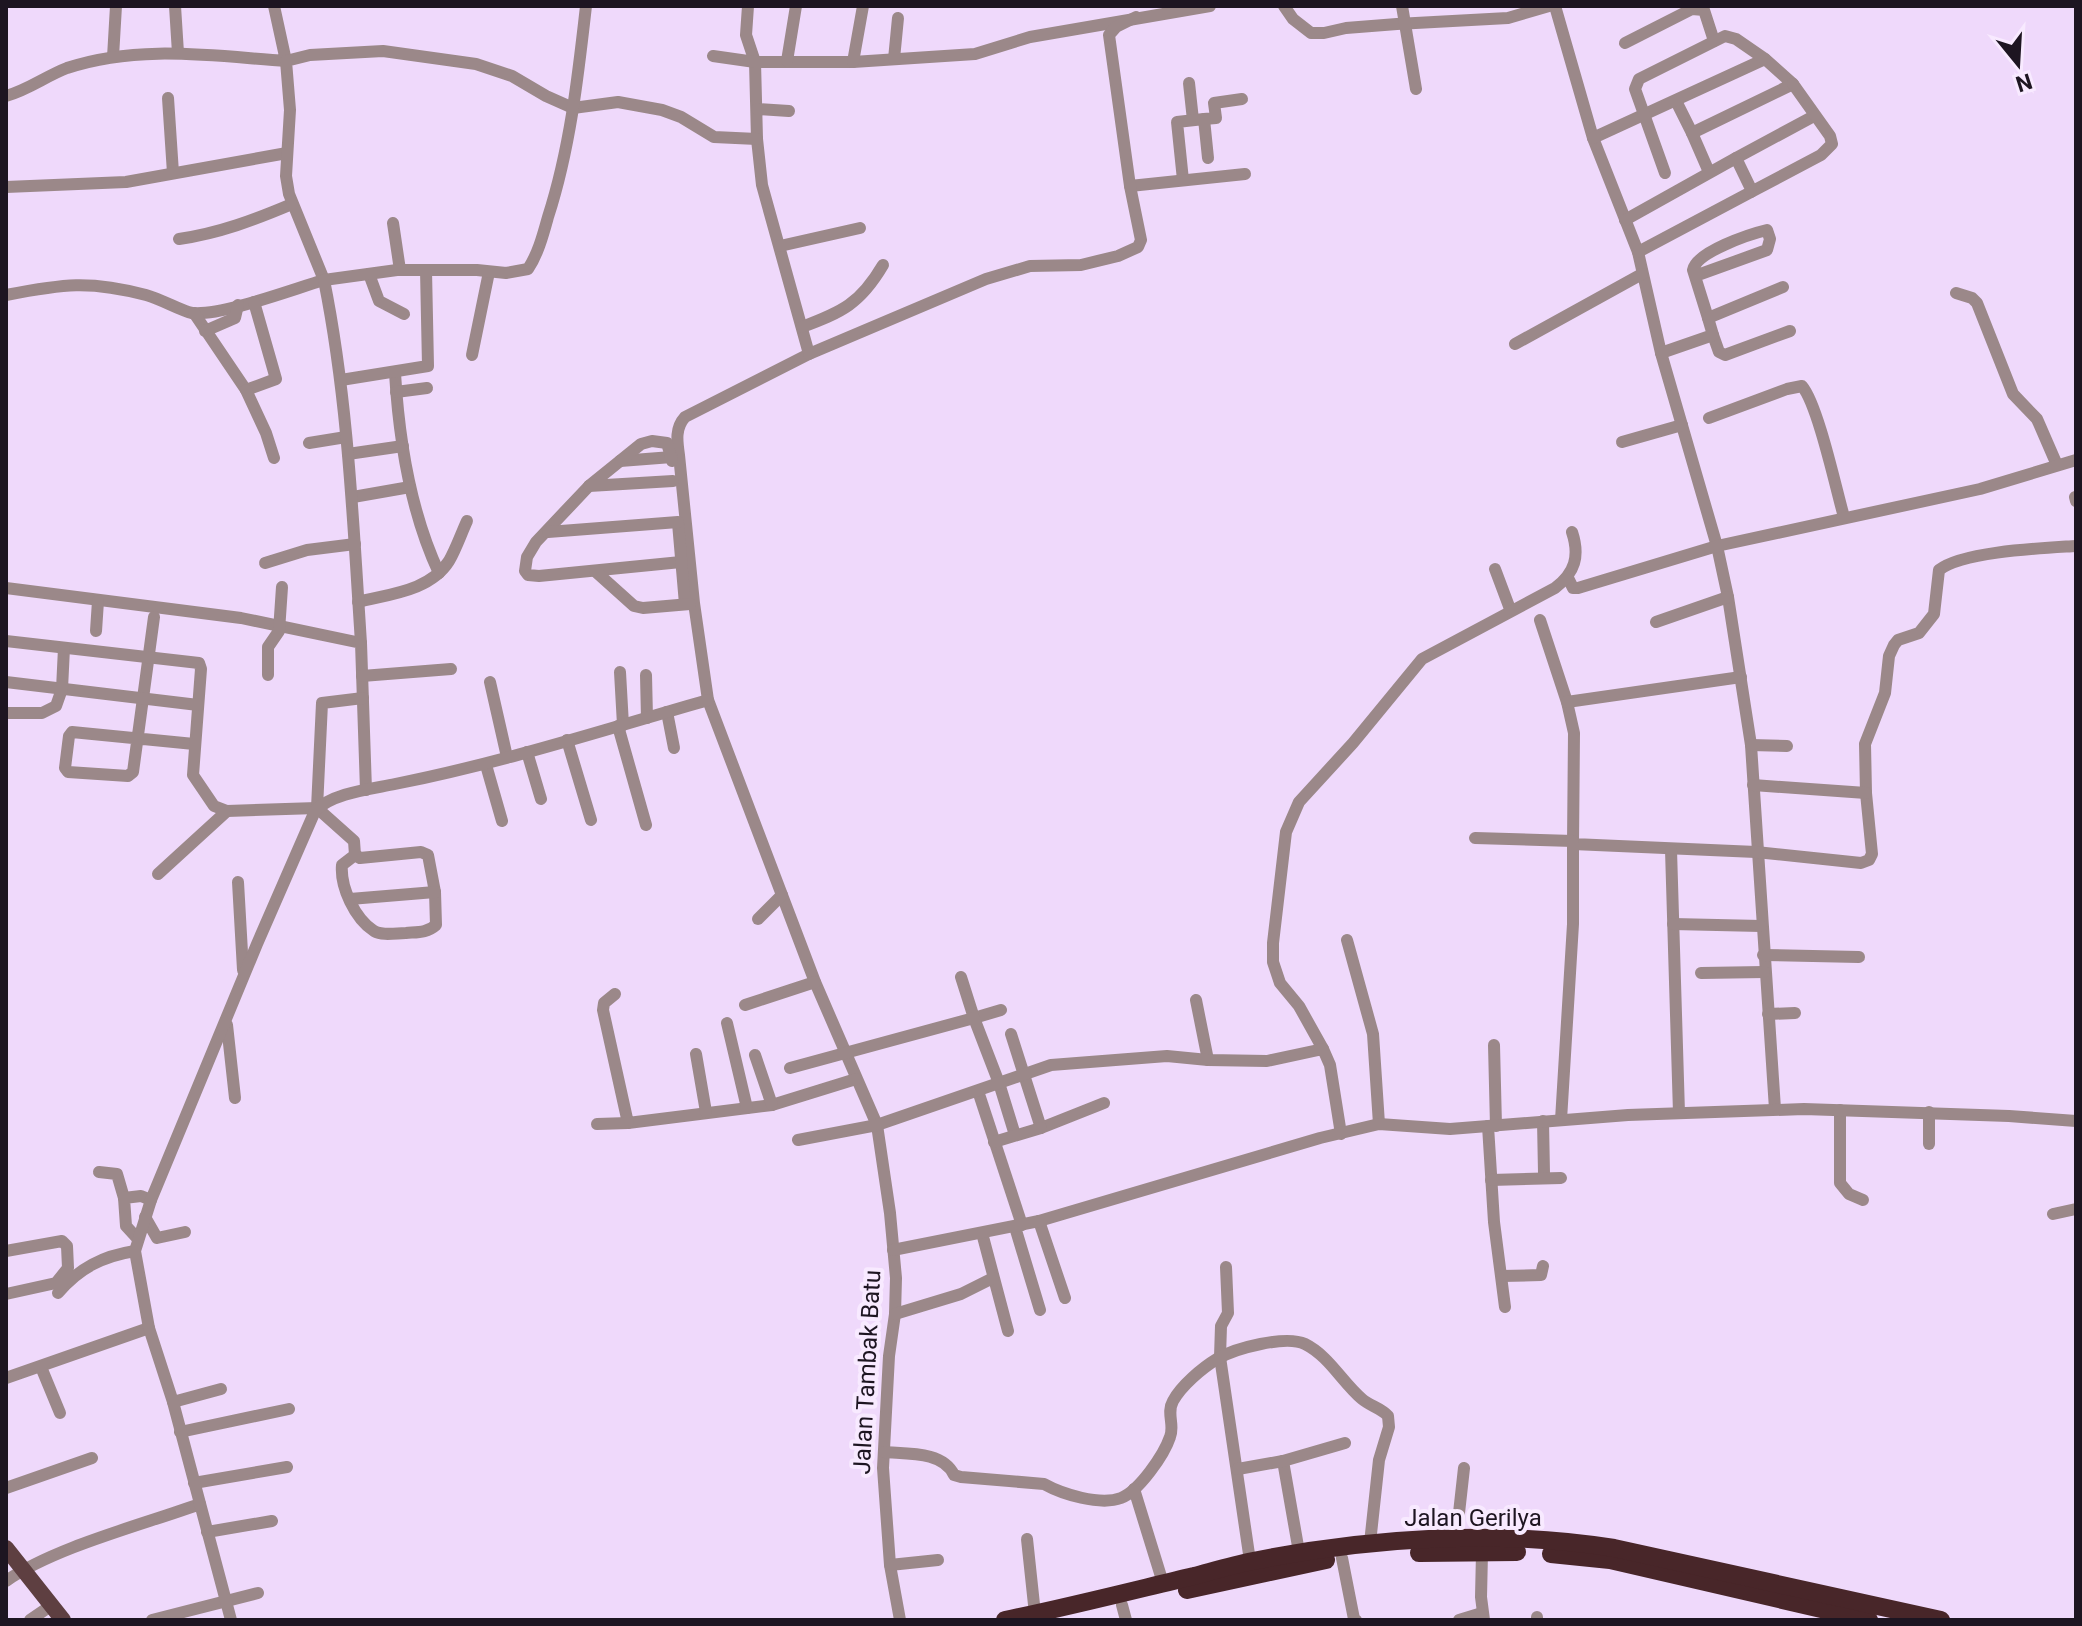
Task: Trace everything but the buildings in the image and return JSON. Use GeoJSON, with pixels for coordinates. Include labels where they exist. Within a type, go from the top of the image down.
{"type":"FeatureCollection","features":[{"type":"Feature","properties":{"kind":"highway","name":"Jalan Gerilya"},"geometry":{"type":"LineString","coordinates":[[1055,1620],[1124,1612],[1277,1563],[1299,1552],[1370,1543],[1456,1540],[1586,1544],[1869,1620]]}},
{"type":"Feature","properties":{"kind":"highway","name":"Jalan Gerilya"},"geometry":{"type":"LineString","coordinates":[[1005,1620],[1250,1561],[1277,1563],[1413,1553],[1540,1553],[1587,1557],[1941,1620]]}},
{"type":"Feature","properties":{"kind":"main road"},"geometry":{"type":"LineString","coordinates":[[6,1548],[63,1620]]}},
{"type":"Feature","properties":{"kind":"street"},"geometry":{"type":"LineString","coordinates":[[113,57],[116,6]]}},
{"type":"Feature","properties":{"kind":"street"},"geometry":{"type":"LineString","coordinates":[[175,6],[178,53]]}},
{"type":"Feature","properties":{"kind":"street"},"geometry":{"type":"LineString","coordinates":[[274,6],[286,61],[290,110],[286,176],[292,204],[314,250],[324,280],[338,346],[353,497],[366,790]]}},
{"type":"Feature","properties":{"kind":"street"},"geometry":{"type":"LineString","coordinates":[[194,313],[254,302],[324,280],[400,270],[522,272],[531,264],[554,199],[568,141],[585,6]]}},
{"type":"Feature","properties":{"kind":"street"},"geometry":{"type":"LineString","coordinates":[[748,6],[746,43],[755,62],[762,185],[809,354]]}},
{"type":"Feature","properties":{"kind":"street"},"geometry":{"type":"LineString","coordinates":[[787,61],[796,6]]}},
{"type":"Feature","properties":{"kind":"street"},"geometry":{"type":"LineString","coordinates":[[853,62],[863,6]]}},
{"type":"Feature","properties":{"kind":"street"},"geometry":{"type":"LineString","coordinates":[[713,56],[755,62],[853,62],[968,55],[1135,11],[1210,6]]}},
{"type":"Feature","properties":{"kind":"street"},"geometry":{"type":"LineString","coordinates":[[1284,6],[1293,19],[1311,33],[1404,23],[1508,18],[1552,6],[1593,138],[1638,252],[1661,353],[1717,546],[1728,597],[1751,745],[1775,1109]]}},
{"type":"Feature","properties":{"kind":"street"},"geometry":{"type":"LineString","coordinates":[[1402,6],[1416,89]]}},
{"type":"Feature","properties":{"kind":"street"},"geometry":{"type":"LineString","coordinates":[[1625,43],[1699,8],[1706,14],[1714,41]]}},
{"type":"Feature","properties":{"kind":"street"},"geometry":{"type":"LineString","coordinates":[[689,604],[677,434],[680,423],[692,413],[809,354],[941,296],[1036,265],[1081,265],[1118,256],[1138,247],[1141,240],[1130,186],[1109,35],[1135,11]]}},
{"type":"Feature","properties":{"kind":"street"},"geometry":{"type":"LineString","coordinates":[[894,59],[898,18]]}},
{"type":"Feature","properties":{"kind":"street"},"geometry":{"type":"LineString","coordinates":[[1638,252],[1751,192],[1832,144],[1830,136],[1793,84],[1765,59],[1730,36],[1639,79],[1635,89],[1665,173]]}},
{"type":"Feature","properties":{"kind":"street"},"geometry":{"type":"LineString","coordinates":[[6,96],[26,91],[64,69],[140,53],[286,61],[310,55],[383,51],[492,67],[573,108],[618,102],[662,110],[681,117],[714,137],[757,139]]}},
{"type":"Feature","properties":{"kind":"street"},"geometry":{"type":"LineString","coordinates":[[1593,138],[1765,59]]}},
{"type":"Feature","properties":{"kind":"street"},"geometry":{"type":"LineString","coordinates":[[1189,83],[1208,158]]}},
{"type":"Feature","properties":{"kind":"street"},"geometry":{"type":"LineString","coordinates":[[1692,133],[1793,84]]}},
{"type":"Feature","properties":{"kind":"street"},"geometry":{"type":"LineString","coordinates":[[168,98],[173,173]]}},
{"type":"Feature","properties":{"kind":"street"},"geometry":{"type":"LineString","coordinates":[[1183,180],[1177,122],[1216,118],[1214,103],[1242,99]]}},
{"type":"Feature","properties":{"kind":"street"},"geometry":{"type":"LineString","coordinates":[[1676,101],[1709,172]]}},
{"type":"Feature","properties":{"kind":"street"},"geometry":{"type":"LineString","coordinates":[[757,109],[789,111]]}},
{"type":"Feature","properties":{"kind":"street"},"geometry":{"type":"LineString","coordinates":[[1625,220],[1814,116]]}},
{"type":"Feature","properties":{"kind":"street"},"geometry":{"type":"LineString","coordinates":[[6,187],[113,183],[287,153]]}},
{"type":"Feature","properties":{"kind":"street"},"geometry":{"type":"LineString","coordinates":[[1736,158],[1751,192]]}},
{"type":"Feature","properties":{"kind":"street"},"geometry":{"type":"LineString","coordinates":[[1130,186],[1245,174]]}},
{"type":"Feature","properties":{"kind":"street"},"geometry":{"type":"LineString","coordinates":[[179,239],[237,227],[292,204]]}},
{"type":"Feature","properties":{"kind":"street"},"geometry":{"type":"LineString","coordinates":[[393,223],[400,270]]}},
{"type":"Feature","properties":{"kind":"street"},"geometry":{"type":"LineString","coordinates":[[780,246],[860,228]]}},
{"type":"Feature","properties":{"kind":"street"},"geometry":{"type":"LineString","coordinates":[[1695,276],[1767,250],[1770,239],[1767,230],[1700,258],[1693,265],[1695,276],[1719,352],[1725,355],[1790,331]]}},
{"type":"Feature","properties":{"kind":"street"},"geometry":{"type":"LineString","coordinates":[[802,327],[848,308],[865,293],[883,265]]}},
{"type":"Feature","properties":{"kind":"street"},"geometry":{"type":"LineString","coordinates":[[341,380],[395,373],[424,367],[429,363],[426,270]]}},
{"type":"Feature","properties":{"kind":"street"},"geometry":{"type":"LineString","coordinates":[[472,355],[489,272]]}},
{"type":"Feature","properties":{"kind":"street"},"geometry":{"type":"LineString","coordinates":[[369,274],[379,301],[404,314]]}},
{"type":"Feature","properties":{"kind":"street"},"geometry":{"type":"LineString","coordinates":[[1515,344],[1642,274]]}},
{"type":"Feature","properties":{"kind":"street"},"geometry":{"type":"LineString","coordinates":[[6,295],[40,287],[87,283],[165,300],[194,313],[246,390],[274,458]]}},
{"type":"Feature","properties":{"kind":"street"},"geometry":{"type":"LineString","coordinates":[[1708,318],[1783,287]]}},
{"type":"Feature","properties":{"kind":"street"},"geometry":{"type":"LineString","coordinates":[[1956,293],[1977,303],[2013,394],[2037,419],[2057,465]]}},
{"type":"Feature","properties":{"kind":"street"},"geometry":{"type":"LineString","coordinates":[[246,390],[276,379],[254,302]]}},
{"type":"Feature","properties":{"kind":"street"},"geometry":{"type":"LineString","coordinates":[[205,331],[235,318],[238,305]]}},
{"type":"Feature","properties":{"kind":"street"},"geometry":{"type":"LineString","coordinates":[[1661,353],[1713,335]]}},
{"type":"Feature","properties":{"kind":"street"},"geometry":{"type":"LineString","coordinates":[[395,373],[410,487],[422,538],[439,573]]}},
{"type":"Feature","properties":{"kind":"street"},"geometry":{"type":"LineString","coordinates":[[1709,418],[1802,386],[1818,427],[1844,517]]}},
{"type":"Feature","properties":{"kind":"street"},"geometry":{"type":"LineString","coordinates":[[396,392],[427,388]]}},
{"type":"Feature","properties":{"kind":"street"},"geometry":{"type":"LineString","coordinates":[[1622,442],[1682,425]]}},
{"type":"Feature","properties":{"kind":"street"},"geometry":{"type":"LineString","coordinates":[[309,443],[346,437]]}},
{"type":"Feature","properties":{"kind":"street"},"geometry":{"type":"LineString","coordinates":[[348,454],[403,446]]}},
{"type":"Feature","properties":{"kind":"street"},"geometry":{"type":"LineString","coordinates":[[681,562],[539,576],[528,575],[525,571],[531,549],[589,486],[620,461],[672,457],[681,562],[689,604]]}},
{"type":"Feature","properties":{"kind":"street"},"geometry":{"type":"LineString","coordinates":[[1342,1134],[1330,1065],[1299,1006],[1280,983],[1273,962],[1282,864],[1291,817],[1299,802],[1353,743],[1422,659],[1510,609],[1570,582],[1844,517],[1980,489],[2076,460]]}},
{"type":"Feature","properties":{"kind":"street"},"geometry":{"type":"LineString","coordinates":[[589,486],[673,481]]}},
{"type":"Feature","properties":{"kind":"street"},"geometry":{"type":"LineString","coordinates":[[353,497],[410,487]]}},
{"type":"Feature","properties":{"kind":"street"},"geometry":{"type":"LineString","coordinates":[[358,602],[423,584],[439,573],[449,560],[467,521]]}},
{"type":"Feature","properties":{"kind":"street"},"geometry":{"type":"LineString","coordinates":[[548,532],[678,522]]}},
{"type":"Feature","properties":{"kind":"street"},"geometry":{"type":"LineString","coordinates":[[1570,582],[1576,557],[1572,532]]}},
{"type":"Feature","properties":{"kind":"street"},"geometry":{"type":"LineString","coordinates":[[265,563],[307,550],[355,544]]}},
{"type":"Feature","properties":{"kind":"street"},"geometry":{"type":"LineString","coordinates":[[1475,838],[1756,852],[1861,863],[1869,860],[1872,854],[1863,752],[1885,693],[1889,656],[1898,640],[1919,633],[1934,614],[1939,570],[1947,564],[1991,554],[2076,546]]}},
{"type":"Feature","properties":{"kind":"street"},"geometry":{"type":"LineString","coordinates":[[1495,569],[1510,609]]}},
{"type":"Feature","properties":{"kind":"street"},"geometry":{"type":"LineString","coordinates":[[595,571],[634,606],[689,604]]}},
{"type":"Feature","properties":{"kind":"street"},"geometry":{"type":"LineString","coordinates":[[268,675],[268,647],[279,631],[282,587]]}},
{"type":"Feature","properties":{"kind":"street"},"geometry":{"type":"LineString","coordinates":[[6,588],[241,618],[361,643]]}},
{"type":"Feature","properties":{"kind":"street"},"geometry":{"type":"LineString","coordinates":[[1656,622],[1728,597]]}},
{"type":"Feature","properties":{"kind":"street"},"geometry":{"type":"LineString","coordinates":[[96,631],[98,601]]}},
{"type":"Feature","properties":{"kind":"street","name":"Jalan Tambak Batu"},"geometry":{"type":"LineString","coordinates":[[689,604],[708,700],[815,982],[877,1125],[893,1250],[895,1314],[889,1356],[884,1502],[890,1565],[900,1620]]}},
{"type":"Feature","properties":{"kind":"street"},"geometry":{"type":"LineString","coordinates":[[134,614],[193,621]]}},
{"type":"Feature","properties":{"kind":"street"},"geometry":{"type":"LineString","coordinates":[[154,617],[138,740],[131,775],[66,771],[70,733],[79,732],[138,740],[194,744]]}},
{"type":"Feature","properties":{"kind":"street"},"geometry":{"type":"LineString","coordinates":[[1540,620],[1574,733],[1573,924],[1561,1120]]}},
{"type":"Feature","properties":{"kind":"street"},"geometry":{"type":"LineString","coordinates":[[6,641],[199,663],[195,779],[214,806],[227,811],[317,808],[366,790],[486,765],[708,700]]}},
{"type":"Feature","properties":{"kind":"street"},"geometry":{"type":"LineString","coordinates":[[6,713],[42,713],[56,706],[62,689],[64,648]]}},
{"type":"Feature","properties":{"kind":"street"},"geometry":{"type":"LineString","coordinates":[[362,676],[451,669]]}},
{"type":"Feature","properties":{"kind":"street"},"geometry":{"type":"LineString","coordinates":[[620,672],[620,726],[646,825]]}},
{"type":"Feature","properties":{"kind":"street"},"geometry":{"type":"LineString","coordinates":[[646,675],[647,718]]}},
{"type":"Feature","properties":{"kind":"street"},"geometry":{"type":"LineString","coordinates":[[1567,702],[1741,677]]}},
{"type":"Feature","properties":{"kind":"street"},"geometry":{"type":"LineString","coordinates":[[6,682],[198,705]]}},
{"type":"Feature","properties":{"kind":"street"},"geometry":{"type":"LineString","coordinates":[[490,682],[507,757]]}},
{"type":"Feature","properties":{"kind":"street"},"geometry":{"type":"LineString","coordinates":[[58,1293],[84,1267],[136,1244],[151,1200],[257,944],[317,808],[322,703],[363,698]]}},
{"type":"Feature","properties":{"kind":"street"},"geometry":{"type":"LineString","coordinates":[[667,712],[674,748]]}},
{"type":"Feature","properties":{"kind":"street"},"geometry":{"type":"LineString","coordinates":[[567,740],[591,820]]}},
{"type":"Feature","properties":{"kind":"street"},"geometry":{"type":"LineString","coordinates":[[1751,745],[1787,746]]}},
{"type":"Feature","properties":{"kind":"street"},"geometry":{"type":"LineString","coordinates":[[527,752],[541,799]]}},
{"type":"Feature","properties":{"kind":"street"},"geometry":{"type":"LineString","coordinates":[[486,765],[502,821]]}},
{"type":"Feature","properties":{"kind":"street"},"geometry":{"type":"LineString","coordinates":[[1753,785],[1866,793]]}},
{"type":"Feature","properties":{"kind":"street"},"geometry":{"type":"LineString","coordinates":[[317,808],[354,841],[355,855]]}},
{"type":"Feature","properties":{"kind":"street"},"geometry":{"type":"LineString","coordinates":[[158,874],[227,811]]}},
{"type":"Feature","properties":{"kind":"street"},"geometry":{"type":"LineString","coordinates":[[1671,850],[1679,1113]]}},
{"type":"Feature","properties":{"kind":"street"},"geometry":{"type":"LineString","coordinates":[[421,852],[428,855],[435,892],[436,925],[427,932],[383,934],[374,931],[362,919],[342,881],[342,865],[355,855],[360,858],[421,852]]}},
{"type":"Feature","properties":{"kind":"street"},"geometry":{"type":"LineString","coordinates":[[238,882],[243,943],[242,985]]}},
{"type":"Feature","properties":{"kind":"street"},"geometry":{"type":"LineString","coordinates":[[350,899],[435,892]]}},
{"type":"Feature","properties":{"kind":"street"},"geometry":{"type":"LineString","coordinates":[[758,919],[782,895]]}},
{"type":"Feature","properties":{"kind":"street"},"geometry":{"type":"LineString","coordinates":[[1673,924],[1761,926]]}},
{"type":"Feature","properties":{"kind":"street"},"geometry":{"type":"LineString","coordinates":[[1347,940],[1373,1034],[1379,1124]]}},
{"type":"Feature","properties":{"kind":"street"},"geometry":{"type":"LineString","coordinates":[[1763,955],[1859,957]]}},
{"type":"Feature","properties":{"kind":"street"},"geometry":{"type":"LineString","coordinates":[[1701,973],[1764,972]]}},
{"type":"Feature","properties":{"kind":"street"},"geometry":{"type":"LineString","coordinates":[[961,977],[1015,1135]]}},
{"type":"Feature","properties":{"kind":"street"},"geometry":{"type":"LineString","coordinates":[[745,1005],[815,982]]}},
{"type":"Feature","properties":{"kind":"street"},"geometry":{"type":"LineString","coordinates":[[615,994],[604,1003],[603,1010],[628,1123]]}},
{"type":"Feature","properties":{"kind":"street"},"geometry":{"type":"LineString","coordinates":[[1196,1000],[1208,1060]]}},
{"type":"Feature","properties":{"kind":"street"},"geometry":{"type":"LineString","coordinates":[[790,1068],[1001,1010]]}},
{"type":"Feature","properties":{"kind":"street"},"geometry":{"type":"LineString","coordinates":[[1768,1014],[1795,1013]]}},
{"type":"Feature","properties":{"kind":"street"},"geometry":{"type":"LineString","coordinates":[[226,1022],[235,1098]]}},
{"type":"Feature","properties":{"kind":"street"},"geometry":{"type":"LineString","coordinates":[[727,1023],[747,1108]]}},
{"type":"Feature","properties":{"kind":"street"},"geometry":{"type":"LineString","coordinates":[[1011,1034],[1041,1128]]}},
{"type":"Feature","properties":{"kind":"street"},"geometry":{"type":"LineString","coordinates":[[1494,1045],[1491,1180],[1505,1307]]}},
{"type":"Feature","properties":{"kind":"street"},"geometry":{"type":"LineString","coordinates":[[798,1140],[877,1125],[1058,1063],[1167,1056],[1267,1061],[1323,1049]]}},
{"type":"Feature","properties":{"kind":"street"},"geometry":{"type":"LineString","coordinates":[[696,1054],[706,1112]]}},
{"type":"Feature","properties":{"kind":"street"},"geometry":{"type":"LineString","coordinates":[[755,1055],[772,1105]]}},
{"type":"Feature","properties":{"kind":"street"},"geometry":{"type":"LineString","coordinates":[[597,1124],[772,1105],[856,1079]]}},
{"type":"Feature","properties":{"kind":"street"},"geometry":{"type":"LineString","coordinates":[[978,1091],[1040,1310]]}},
{"type":"Feature","properties":{"kind":"street"},"geometry":{"type":"LineString","coordinates":[[994,1142],[1041,1128],[1104,1103]]}},
{"type":"Feature","properties":{"kind":"street"},"geometry":{"type":"LineString","coordinates":[[893,1250],[1039,1221],[1379,1124],[1450,1129],[1775,1109],[1929,1112],[2076,1121]]}},
{"type":"Feature","properties":{"kind":"street"},"geometry":{"type":"LineString","coordinates":[[1840,1110],[1840,1183],[1849,1194],[1863,1200]]}},
{"type":"Feature","properties":{"kind":"street"},"geometry":{"type":"LineString","coordinates":[[1929,1112],[1929,1144]]}},
{"type":"Feature","properties":{"kind":"street"},"geometry":{"type":"LineString","coordinates":[[1543,1121],[1544,1173]]}},
{"type":"Feature","properties":{"kind":"street"},"geometry":{"type":"LineString","coordinates":[[99,1172],[117,1174],[124,1198],[126,1226],[136,1244],[149,1328],[173,1402],[231,1620]]}},
{"type":"Feature","properties":{"kind":"street"},"geometry":{"type":"LineString","coordinates":[[1491,1180],[1561,1178]]}},
{"type":"Feature","properties":{"kind":"street"},"geometry":{"type":"LineString","coordinates":[[124,1198],[141,1196],[151,1200]]}},
{"type":"Feature","properties":{"kind":"street"},"geometry":{"type":"LineString","coordinates":[[2053,1214],[2076,1209]]}},
{"type":"Feature","properties":{"kind":"street"},"geometry":{"type":"LineString","coordinates":[[145,1217],[157,1238],[185,1232]]}},
{"type":"Feature","properties":{"kind":"street"},"geometry":{"type":"LineString","coordinates":[[1039,1221],[1065,1298]]}},
{"type":"Feature","properties":{"kind":"street"},"geometry":{"type":"LineString","coordinates":[[982,1233],[1008,1331]]}},
{"type":"Feature","properties":{"kind":"street"},"geometry":{"type":"LineString","coordinates":[[6,1251],[62,1241],[67,1246],[68,1268],[56,1283],[6,1294]]}},
{"type":"Feature","properties":{"kind":"street"},"geometry":{"type":"LineString","coordinates":[[1502,1276],[1541,1275],[1543,1266]]}},
{"type":"Feature","properties":{"kind":"street"},"geometry":{"type":"LineString","coordinates":[[1226,1267],[1228,1307],[1221,1326],[1220,1357],[1250,1561]]}},
{"type":"Feature","properties":{"kind":"street"},"geometry":{"type":"LineString","coordinates":[[895,1314],[958,1295],[993,1278]]}},
{"type":"Feature","properties":{"kind":"street"},"geometry":{"type":"LineString","coordinates":[[6,1378],[149,1328]]}},
{"type":"Feature","properties":{"kind":"street"},"geometry":{"type":"LineString","coordinates":[[884,1452],[939,1459],[948,1465],[954,1475],[961,1477],[1044,1484],[1089,1498],[1119,1499],[1134,1489],[1161,1456],[1172,1429],[1170,1409],[1174,1398],[1220,1357],[1272,1342],[1291,1340],[1304,1343],[1319,1353],[1360,1397],[1388,1416],[1389,1427],[1379,1460],[1370,1543]]}},
{"type":"Feature","properties":{"kind":"street"},"geometry":{"type":"LineString","coordinates":[[41,1367],[60,1413]]}},
{"type":"Feature","properties":{"kind":"street"},"geometry":{"type":"LineString","coordinates":[[173,1402],[221,1389]]}},
{"type":"Feature","properties":{"kind":"street"},"geometry":{"type":"LineString","coordinates":[[180,1432],[289,1409]]}},
{"type":"Feature","properties":{"kind":"street"},"geometry":{"type":"LineString","coordinates":[[1238,1469],[1283,1461],[1345,1443]]}},
{"type":"Feature","properties":{"kind":"street"},"geometry":{"type":"LineString","coordinates":[[6,1488],[92,1458]]}},
{"type":"Feature","properties":{"kind":"street"},"geometry":{"type":"LineString","coordinates":[[1283,1461],[1299,1552]]}},
{"type":"Feature","properties":{"kind":"street"},"geometry":{"type":"LineString","coordinates":[[194,1483],[287,1467]]}},
{"type":"Feature","properties":{"kind":"street"},"geometry":{"type":"LineString","coordinates":[[1456,1540],[1464,1468]]}},
{"type":"Feature","properties":{"kind":"street"},"geometry":{"type":"LineString","coordinates":[[1134,1489],[1163,1583]]}},
{"type":"Feature","properties":{"kind":"street"},"geometry":{"type":"LineString","coordinates":[[6,1581],[24,1568],[200,1504]]}},
{"type":"Feature","properties":{"kind":"street"},"geometry":{"type":"LineString","coordinates":[[207,1532],[272,1521]]}},
{"type":"Feature","properties":{"kind":"street"},"geometry":{"type":"LineString","coordinates":[[1027,1539],[1035,1614]]}},
{"type":"Feature","properties":{"kind":"street"},"geometry":{"type":"LineString","coordinates":[[1459,1620],[1483,1617],[1482,1553]]}},
{"type":"Feature","properties":{"kind":"street"},"geometry":{"type":"LineString","coordinates":[[1342,1558],[1356,1620]]}},
{"type":"Feature","properties":{"kind":"street"},"geometry":{"type":"LineString","coordinates":[[890,1565],[938,1560]]}},
{"type":"Feature","properties":{"kind":"street"},"geometry":{"type":"LineString","coordinates":[[152,1620],[258,1593]]}},
{"type":"Feature","properties":{"kind":"street"},"geometry":{"type":"LineString","coordinates":[[30,1620],[52,1605]]}}]}
